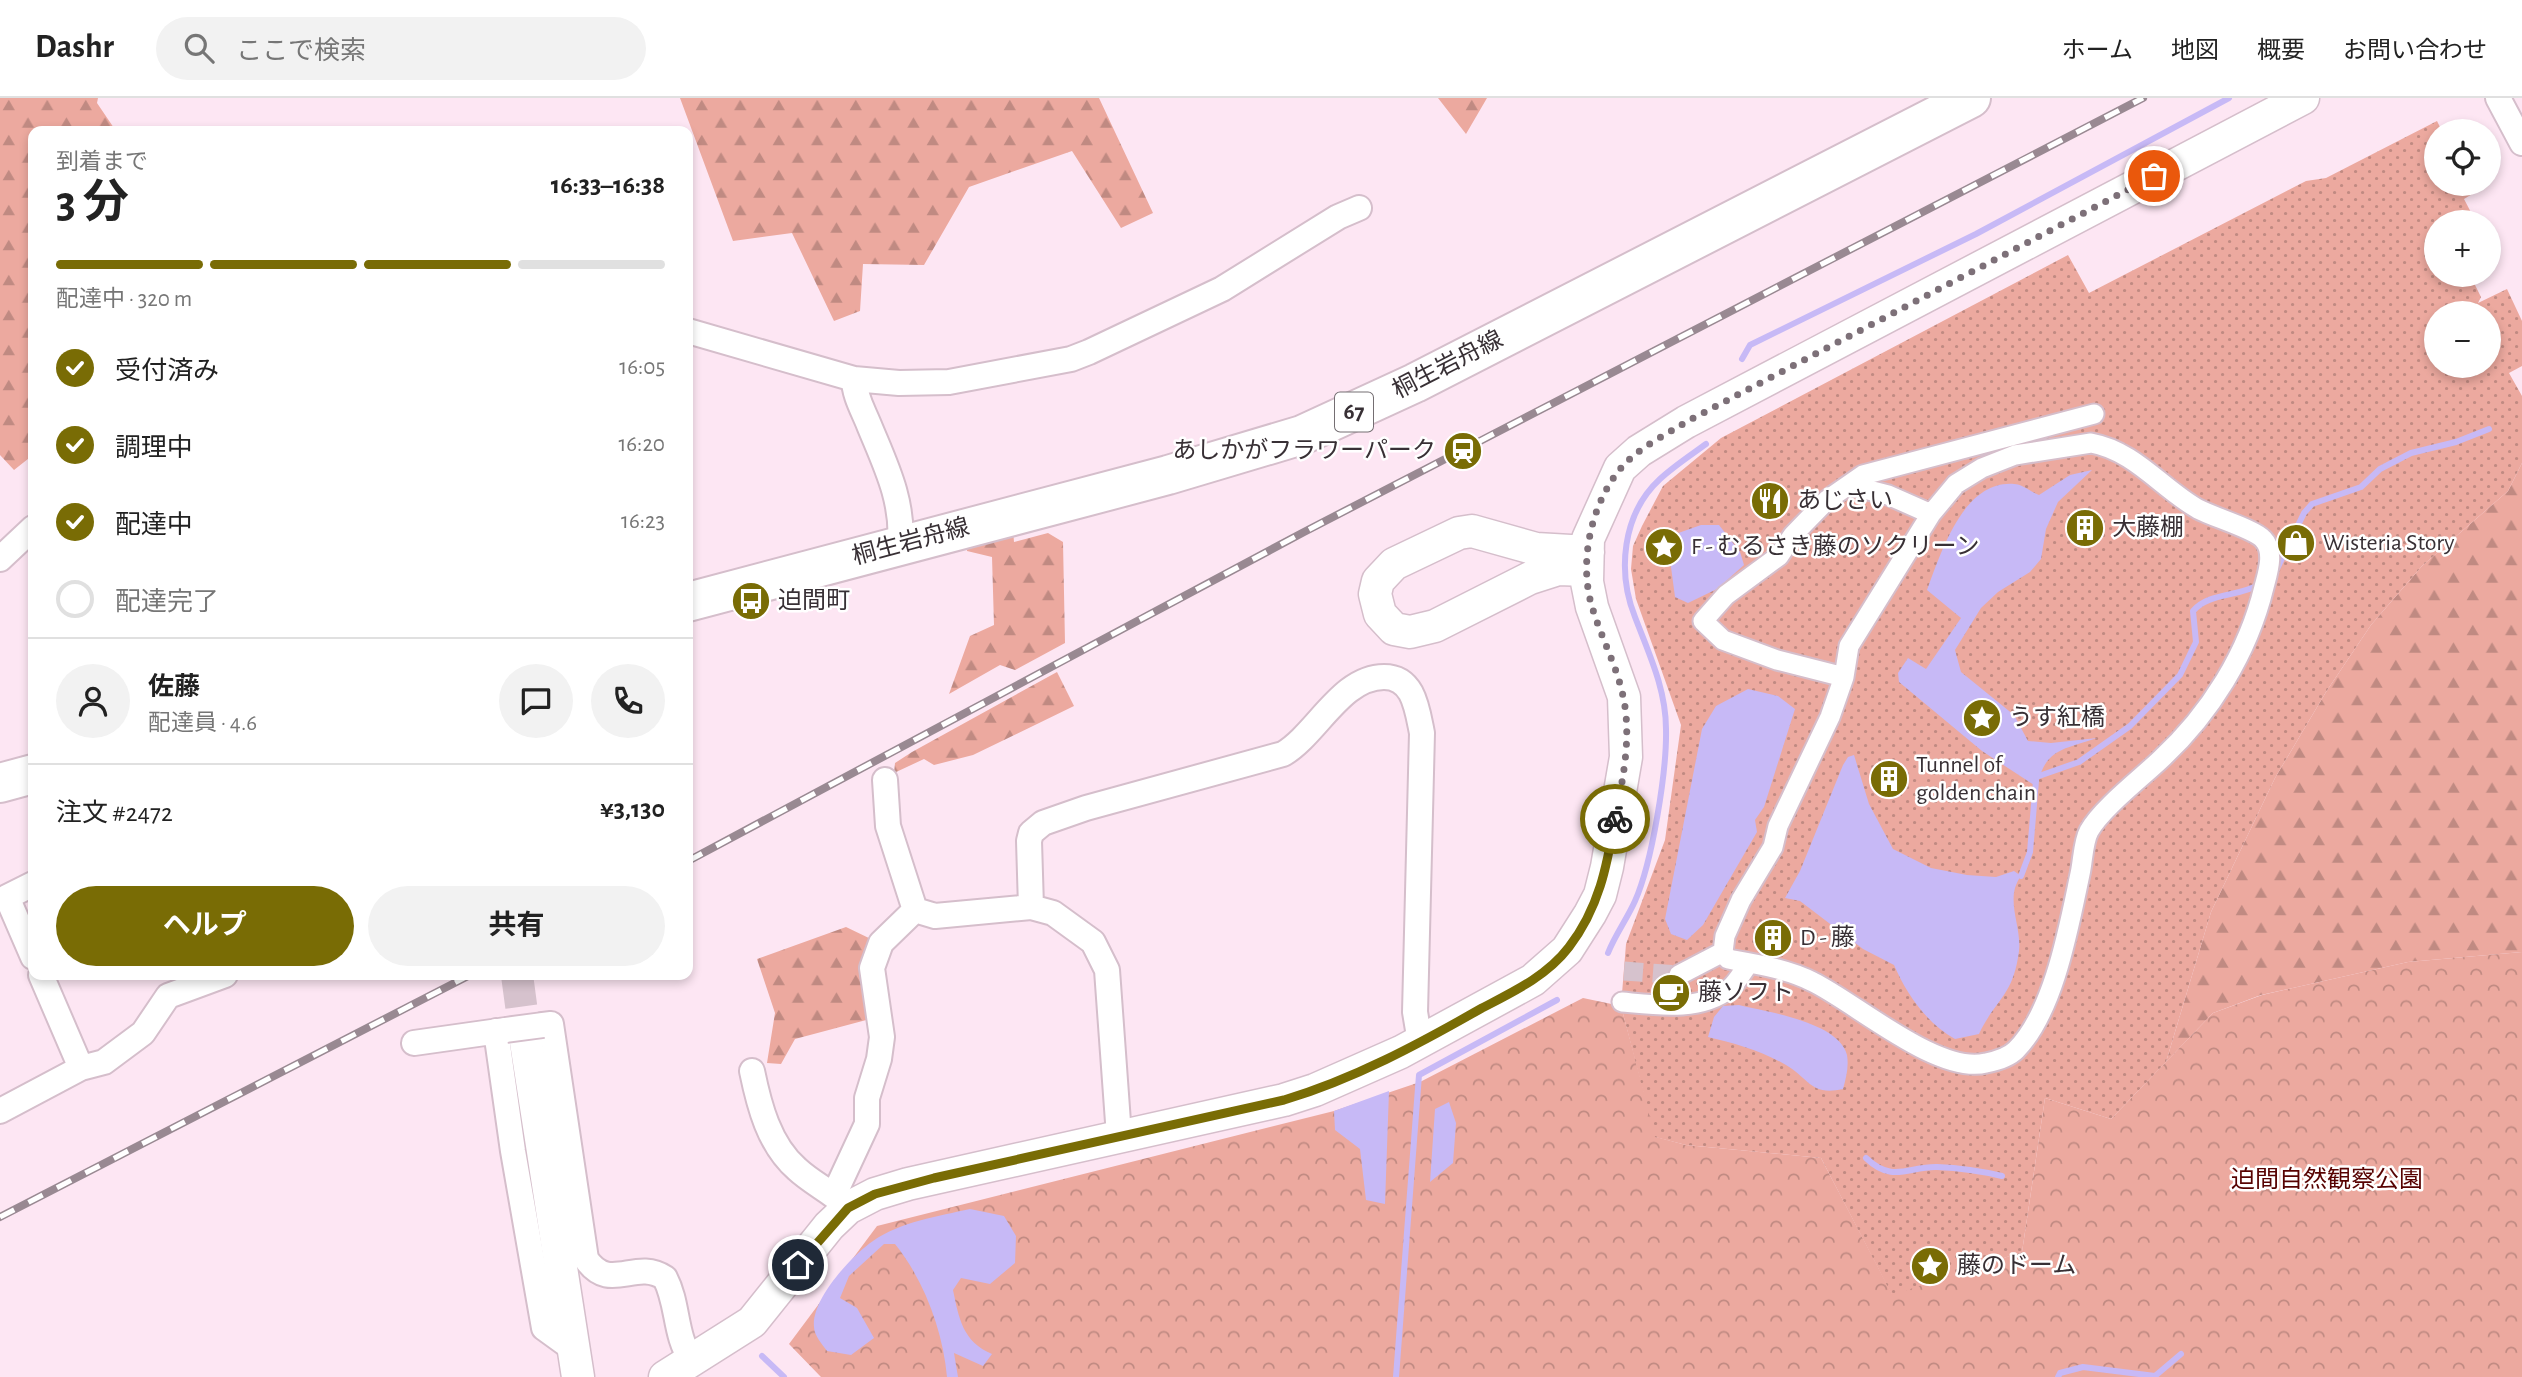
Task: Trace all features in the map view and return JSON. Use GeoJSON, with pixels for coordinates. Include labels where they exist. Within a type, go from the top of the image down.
{"type":"FeatureCollection","features":[{"type":"Feature","properties":{"kind":"main road","name":"桐生岩舟線"},"geometry":{"type":"LineString","coordinates":[[693,600],[1226,459],[1329,424],[1971,98]]}},
{"type":"Feature","properties":{"kind":"main road"},"geometry":{"type":"LineString","coordinates":[[0,783],[28,775]]}},
{"type":"Feature","properties":{"kind":"street"},"geometry":{"type":"LineString","coordinates":[[752,1071],[766,1121],[783,1153],[803,1175],[841,1201],[1294,1097],[1420,1042],[1533,980],[1567,950],[1600,895],[1626,757],[1624,697],[1592,607],[1587,561],[1588,539],[1610,485],[1620,468],[1639,451],[1686,422],[2303,98]]}},
{"type":"Feature","properties":{"kind":"street"},"geometry":{"type":"LineString","coordinates":[[2498,98],[2522,143]]}},
{"type":"Feature","properties":{"kind":"street"},"geometry":{"type":"LineString","coordinates":[[693,332],[854,379],[949,382],[1071,359],[1222,289],[1338,217],[1359,208]]}},
{"type":"Feature","properties":{"kind":"street"},"geometry":{"type":"LineString","coordinates":[[854,379],[857,397],[892,480],[901,520],[900,545]]}},
{"type":"Feature","properties":{"kind":"street"},"geometry":{"type":"LineString","coordinates":[[1844,677],[1777,660],[1723,640],[1703,621],[1726,595],[1779,556],[1793,535],[1827,500],[1863,475],[2097,409],[2091,443]]}},
{"type":"Feature","properties":{"kind":"street"},"geometry":{"type":"LineString","coordinates":[[2091,443],[2108,446],[2141,464],[2175,495],[2207,513],[2262,536],[2269,551],[2269,566],[2241,656],[2216,693],[2193,726],[2089,831],[2065,934],[2046,1000],[2034,1028],[2015,1052],[1998,1060],[1982,1064],[1954,1062],[1897,1035],[1812,981],[1728,958],[1723,951],[1725,936],[1773,847],[1778,826],[1830,717],[1844,677],[1849,646],[1931,514],[1956,484],[1982,468],[2015,455],[2091,443]]}},
{"type":"Feature","properties":{"kind":"street"},"geometry":{"type":"LineString","coordinates":[[1849,485],[1888,495],[1931,514]]}},
{"type":"Feature","properties":{"kind":"street"},"geometry":{"type":"LineString","coordinates":[[1472,531],[1587,561],[1530,578],[1435,626],[1410,632],[1394,629],[1380,614],[1375,594],[1378,581],[1394,564],[1459,533],[1472,531]]}},
{"type":"Feature","properties":{"kind":"street"},"geometry":{"type":"LineString","coordinates":[[0,559],[28,533]]}},
{"type":"Feature","properties":{"kind":"street"},"geometry":{"type":"LineString","coordinates":[[1031,907],[1029,842],[1031,833],[1043,823],[1086,808],[1283,754],[1300,741],[1357,684],[1374,677],[1394,677],[1407,685],[1415,700],[1422,733],[1416,1012],[1420,1042]]}},
{"type":"Feature","properties":{"kind":"street"},"geometry":{"type":"LineString","coordinates":[[885,780],[888,826],[915,910]]}},
{"type":"Feature","properties":{"kind":"street"},"geometry":{"type":"LineString","coordinates":[[28,886],[7,897],[28,945]]}},
{"type":"Feature","properties":{"kind":"street"},"geometry":{"type":"LineString","coordinates":[[915,910],[935,916],[1031,907],[1060,917],[1093,942],[1105,960],[1119,1136]]}},
{"type":"Feature","properties":{"kind":"street"},"geometry":{"type":"LineString","coordinates":[[665,1377],[752,1322],[829,1226],[841,1201],[867,1124],[867,1098],[879,1059],[880,1016],[872,968],[881,943],[915,910]]}},
{"type":"Feature","properties":{"kind":"street"},"geometry":{"type":"LineString","coordinates":[[1679,975],[1723,951]]}},
{"type":"Feature","properties":{"kind":"street"},"geometry":{"type":"LineString","coordinates":[[1622,1002],[1678,1006],[1716,997],[1731,988],[1749,963]]}},
{"type":"Feature","properties":{"kind":"street"},"geometry":{"type":"LineString","coordinates":[[43,980],[81,1068]]}},
{"type":"Feature","properties":{"kind":"street"},"geometry":{"type":"LineString","coordinates":[[0,1111],[81,1068],[103,1062],[144,1032],[164,985],[194,980]]}},
{"type":"Feature","properties":{"kind":"street"},"geometry":{"type":"LineString","coordinates":[[414,1043],[518,1032],[551,1024],[586,1259],[599,1274],[610,1277],[646,1270],[665,1278],[671,1289],[679,1338],[692,1361]]}},
{"type":"Feature","properties":{"kind":"street"},"geometry":{"type":"LineString","coordinates":[[518,1032],[576,1363]]}},
{"type":"Feature","properties":{"kind":"green space"},"geometry":{"type":"Polygon","coordinates":[[[0,98],[98,98],[97,103],[113,126],[28,126],[28,459],[14,470],[0,455],[0,98]]]}},
{"type":"Feature","properties":{"kind":"green space"},"geometry":{"type":"Polygon","coordinates":[[[680,98],[1099,98],[1153,213],[1121,228],[1072,151],[969,187],[924,265],[863,264],[860,311],[834,321],[792,233],[733,241],[693,133],[693,126],[690,126],[680,98]]]}},
{"type":"Feature","properties":{"kind":"green space"},"geometry":{"type":"Polygon","coordinates":[[[1438,98],[1487,98],[1466,134],[1438,98]]]}},
{"type":"Feature","properties":{"kind":"green space"},"geometry":{"type":"Polygon","coordinates":[[[2424,128],[2424,196],[2469,196],[2464,199],[2470,210],[2424,210],[2424,287],[2476,287],[2481,297],[2479,301],[2424,301],[2424,378],[2501,378],[2501,301],[2482,301],[2507,289],[2522,321],[2522,366],[2509,373],[2522,396],[2522,463],[2508,491],[2422,566],[2371,625],[2326,692],[2275,778],[2211,912],[2166,1062],[2111,1119],[2045,1098],[2022,1252],[1892,1295],[1821,1158],[1686,1145],[1655,1137],[1621,1006],[1626,944],[1665,840],[1681,725],[1636,599],[1631,569],[1633,546],[1663,486],[1721,438],[2068,255],[2089,293],[2306,181],[2326,178],[2424,128]]]}},
{"type":"Feature","properties":{"kind":"green space"},"geometry":{"type":"Polygon","coordinates":[[[2522,463],[2522,952],[2408,962],[2261,995],[2213,1013],[2166,1062],[2211,912],[2275,778],[2326,692],[2371,625],[2422,566],[2508,491],[2522,463]]]}},
{"type":"Feature","properties":{"kind":"green space"},"geometry":{"type":"Polygon","coordinates":[[[1013,530],[1014,542],[1048,533],[1063,542],[1065,643],[1015,670],[1000,665],[949,694],[970,636],[994,625],[992,557],[967,551],[967,542],[1013,530]]]}},
{"type":"Feature","properties":{"kind":"green space"},"geometry":{"type":"Polygon","coordinates":[[[1057,672],[1074,706],[973,755],[934,765],[924,759],[894,773],[895,763],[912,752],[1057,672]]]}},
{"type":"Feature","properties":{"kind":"green space"},"geometry":{"type":"Polygon","coordinates":[[[846,927],[873,940],[870,1019],[795,1039],[781,1064],[767,1063],[775,1013],[757,959],[846,927]]]}},
{"type":"Feature","properties":{"kind":"green space","name":"迫間自然観察公園"},"geometry":{"type":"Polygon","coordinates":[[[2522,952],[2522,1377],[821,1377],[789,1344],[877,1226],[1334,1111],[1420,1082],[1583,998],[1621,1006],[1656,1137],[1686,1145],[1821,1158],[1892,1294],[2022,1252],[2045,1098],[2111,1119],[2213,1013],[2262,995],[2408,962],[2522,952]]]}},
{"type":"Feature","properties":{"kind":"shaded area"},"geometry":{"type":"Polygon","coordinates":[[[2092,470],[2058,502],[2046,529],[2041,559],[2030,572],[1998,592],[1981,608],[1955,650],[1961,672],[2014,715],[2028,741],[2051,743],[2097,738],[2057,752],[2045,765],[2037,787],[1982,751],[1899,682],[1898,673],[1908,658],[1926,669],[1961,618],[1927,590],[1947,539],[1968,506],[1981,494],[1996,486],[2017,484],[2039,495],[2070,475],[2092,470]]]}},
{"type":"Feature","properties":{"kind":"shaded area"},"geometry":{"type":"Polygon","coordinates":[[[1701,525],[1719,525],[1740,552],[1744,565],[1717,589],[1688,603],[1675,597],[1667,537],[1701,525]]]}},
{"type":"Feature","properties":{"kind":"shaded area"},"geometry":{"type":"Polygon","coordinates":[[[1748,689],[1778,696],[1795,709],[1764,807],[1755,820],[1757,832],[1703,925],[1687,940],[1671,934],[1665,919],[1702,729],[1716,706],[1748,689]]]}},
{"type":"Feature","properties":{"kind":"shaded area"},"geometry":{"type":"Polygon","coordinates":[[[1854,755],[1869,804],[1893,849],[1931,868],[1996,877],[2014,871],[2021,876],[2014,894],[2019,951],[2013,978],[1979,1034],[1955,1039],[1945,1033],[1918,1007],[1894,965],[1863,949],[1800,901],[1785,898],[1800,871],[1843,765],[1848,757],[1854,755]]]}},
{"type":"Feature","properties":{"kind":"shaded area"},"geometry":{"type":"Polygon","coordinates":[[[1739,1005],[1800,1020],[1831,1034],[1847,1055],[1843,1089],[1832,1091],[1817,1088],[1794,1070],[1767,1056],[1708,1037],[1714,1017],[1723,1006],[1739,1005]]]}},
{"type":"Feature","properties":{"kind":"shaded area"},"geometry":{"type":"Polygon","coordinates":[[[1389,1091],[1385,1204],[1366,1200],[1360,1149],[1335,1130],[1334,1111],[1389,1091]]]}},
{"type":"Feature","properties":{"kind":"shaded area"},"geometry":{"type":"Polygon","coordinates":[[[1449,1102],[1456,1123],[1453,1163],[1430,1182],[1435,1109],[1449,1102]]]}},
{"type":"Feature","properties":{"kind":"shaded area"},"geometry":{"type":"Polygon","coordinates":[[[970,1209],[1004,1216],[1016,1236],[1015,1263],[990,1284],[961,1278],[953,1290],[960,1320],[968,1336],[992,1354],[983,1366],[954,1353],[958,1377],[947,1377],[941,1342],[930,1307],[915,1274],[895,1244],[884,1244],[849,1276],[840,1298],[857,1308],[874,1338],[851,1355],[827,1351],[815,1333],[815,1316],[826,1292],[854,1257],[873,1241],[895,1229],[920,1220],[970,1209]]]}},
{"type":"Feature","properties":{"kind":"waterway"},"geometry":{"type":"LineString","coordinates":[[1742,359],[1750,345],[1976,234],[2229,98]]}},
{"type":"Feature","properties":{"kind":"waterway"},"geometry":{"type":"LineString","coordinates":[[2275,573],[2304,513],[2312,504],[2361,487],[2380,469],[2411,453],[2456,442],[2489,429]]}},
{"type":"Feature","properties":{"kind":"waterway"},"geometry":{"type":"LineString","coordinates":[[1608,953],[1635,901],[1647,864],[1657,816],[1666,747],[1665,714],[1660,686],[1629,600],[1626,544],[1631,526],[1647,493],[1665,474],[1706,444]]}},
{"type":"Feature","properties":{"kind":"waterway"},"geometry":{"type":"LineString","coordinates":[[2039,776],[2079,762],[2130,726],[2180,675],[2196,642],[2193,611],[2207,601],[2260,584]]}},
{"type":"Feature","properties":{"kind":"waterway"},"geometry":{"type":"LineString","coordinates":[[2021,876],[2030,852],[2036,781]]}},
{"type":"Feature","properties":{"kind":"waterway"},"geometry":{"type":"LineString","coordinates":[[1396,1377],[1419,1075],[1557,1000]]}},
{"type":"Feature","properties":{"kind":"waterway"},"geometry":{"type":"LineString","coordinates":[[1866,1158],[1876,1166],[1893,1172],[1937,1167],[2002,1176]]}},
{"type":"Feature","properties":{"kind":"waterway"},"geometry":{"type":"LineString","coordinates":[[2058,1377],[2060,1373],[2083,1367],[2155,1376],[2181,1354]]}},
{"type":"Feature","properties":{"kind":"waterway"},"geometry":{"type":"LineString","coordinates":[[762,1356],[784,1377]]}},
{"type":"Feature","properties":{"kind":"tunnel"},"geometry":{"type":"LineString","coordinates":[[1624,971],[1679,975]]}},
{"type":"Feature","properties":{"kind":"tunnel"},"geometry":{"type":"LineString","coordinates":[[518,980],[526,1042]]}},
{"type":"Feature","properties":{"kind":"railway"},"geometry":{"type":"LineString","coordinates":[[693,858],[1304,532],[2143,98]]}},
{"type":"Feature","properties":{"kind":"railway"},"geometry":{"type":"LineString","coordinates":[[0,1217],[460,980]]}},
{"type":"Feature","properties":{"kind":"way so far"},"geometry":{"type":"LineString","coordinates":[[1615,819],[1626,757],[1624,697],[1592,607],[1587,582],[1588,539],[1610,485],[1620,468],[1639,451],[1686,422],[2154,176]]}},
{"type":"Feature","properties":{"kind":"place","name":"あしかがフラワーパーク"},"geometry":{"type":"Point","coordinates":[1463,451]}},
{"type":"Feature","properties":{"kind":"place","name":"あじさい"},"geometry":{"type":"Point","coordinates":[1770,501]}},
{"type":"Feature","properties":{"kind":"place","name":"大藤棚"},"geometry":{"type":"Point","coordinates":[2085,528]}},
{"type":"Feature","properties":{"kind":"place","name":"Wisteria Story"},"geometry":{"type":"Point","coordinates":[2296,543]}},
{"type":"Feature","properties":{"kind":"place","name":"F - むるさき藤のソクリーン"},"geometry":{"type":"Point","coordinates":[1664,547]}},
{"type":"Feature","properties":{"kind":"place","name":"迫間町"},"geometry":{"type":"Point","coordinates":[751,601]}},
{"type":"Feature","properties":{"kind":"place","name":"うす紅橋"},"geometry":{"type":"Point","coordinates":[1982,718]}},
{"type":"Feature","properties":{"kind":"place","name":"Tunnel of golden chain"},"geometry":{"type":"Point","coordinates":[1889,779]}},
{"type":"Feature","properties":{"kind":"place","name":"D - 藤"},"geometry":{"type":"Point","coordinates":[1773,938]}},
{"type":"Feature","properties":{"kind":"place","name":"藤ソフト"},"geometry":{"type":"Point","coordinates":[1671,993]}},
{"type":"Feature","properties":{"kind":"place","name":"藤のドーム"},"geometry":{"type":"Point","coordinates":[1930,1266]}},
{"type":"Feature","properties":{"kind":"route"},"geometry":{"type":"LineString","coordinates":[[798,1265],[829,1226],[848,1208],[875,1194],[934,1178],[1284,1100],[1315,1090],[1430,1037],[1533,980],[1567,950],[1600,895],[1615,819]]}}]}
